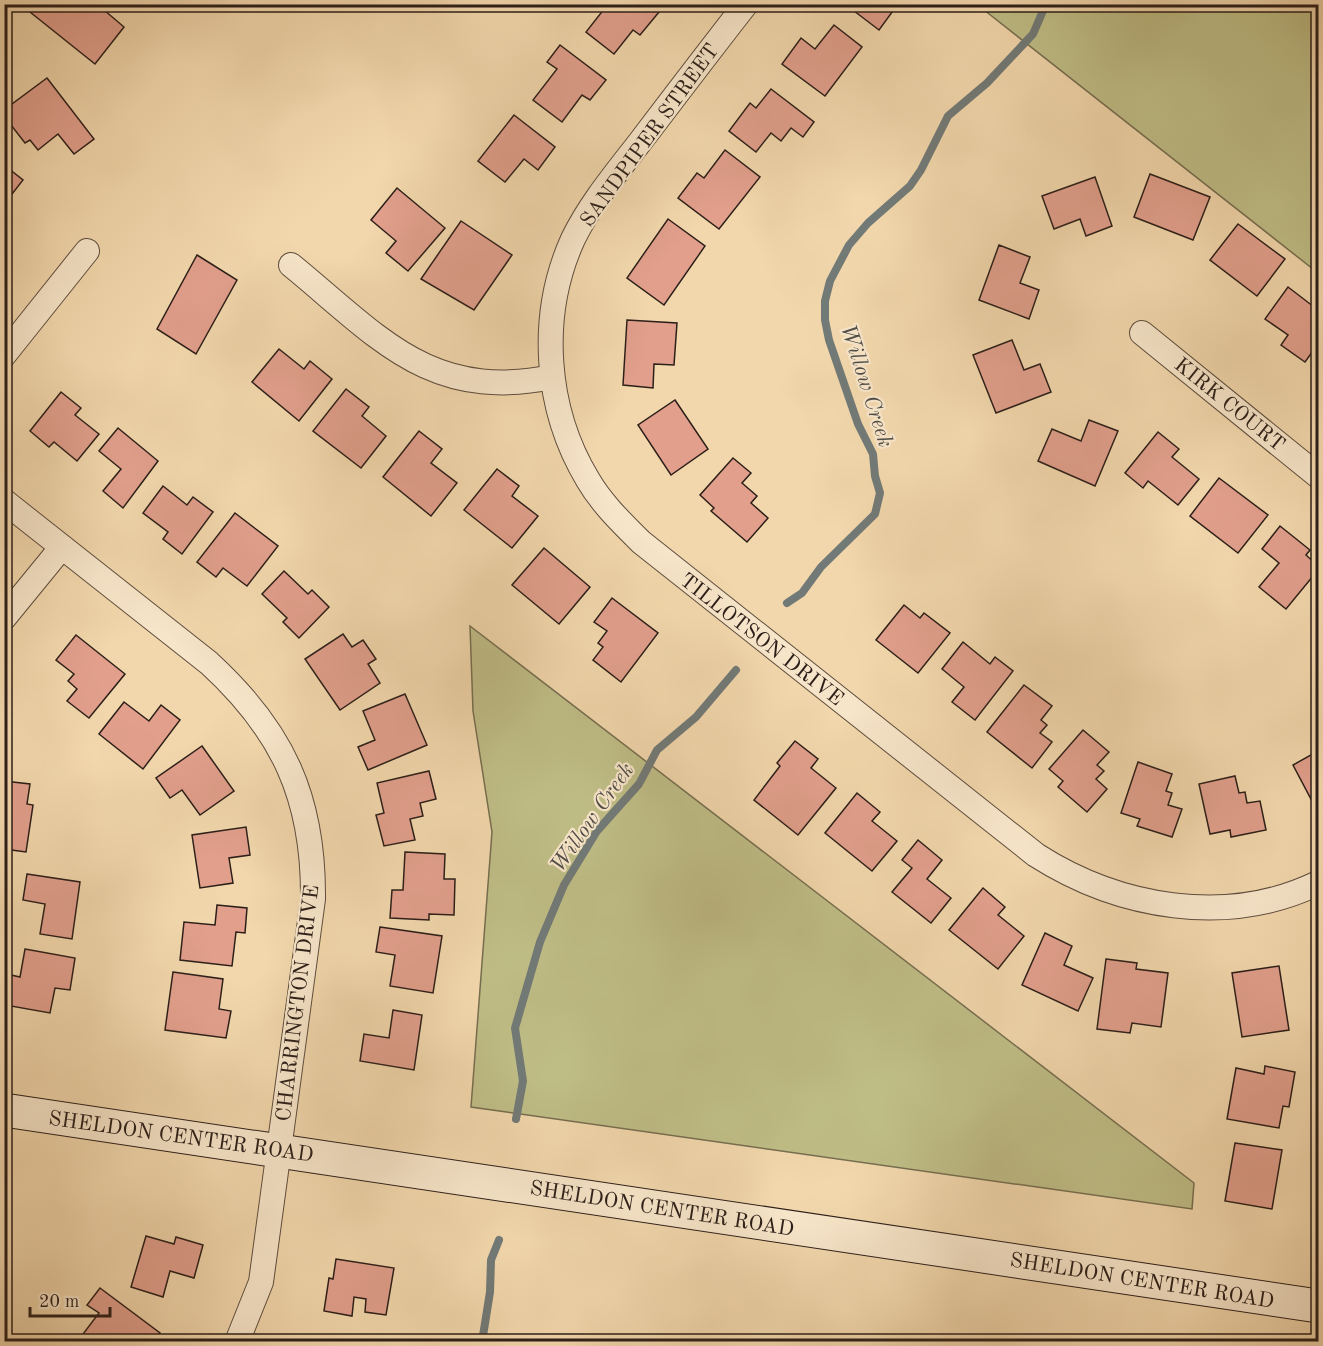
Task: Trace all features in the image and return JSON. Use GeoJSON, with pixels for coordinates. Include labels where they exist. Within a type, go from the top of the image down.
{"type":"FeatureCollection","features":[{"type":"Feature","properties":{"kind":"main road","name":"SHELDON CENTER ROAD"},"geometry":{"type":"LineString","coordinates":[[4,1110],[1318,1306]]}},
{"type":"Feature","properties":{"kind":"street","name":"SANDPIPER STREET"},"geometry":{"type":"LineString","coordinates":[[552,377],[550,342],[559,279],[573,240],[596,199],[746,4]]}},
{"type":"Feature","properties":{"kind":"street"},"geometry":{"type":"LineString","coordinates":[[4,355],[87,251]]}},
{"type":"Feature","properties":{"kind":"street"},"geometry":{"type":"LineString","coordinates":[[291,265],[389,345],[435,371],[463,380],[493,384],[524,383],[552,377]]}},
{"type":"Feature","properties":{"kind":"street","name":"KIRK COURT"},"geometry":{"type":"LineString","coordinates":[[1142,333],[1318,476]]}},
{"type":"Feature","properties":{"kind":"street","name":"TILLOTSON DRIVE"},"geometry":{"type":"LineString","coordinates":[[552,377],[560,414],[572,448],[588,481],[609,510],[641,542],[1036,855],[1060,870],[1103,890],[1139,901],[1167,906],[1196,908],[1253,903],[1316,890]]}},
{"type":"Feature","properties":{"kind":"street","name":"CHARRINGTON DRIVE"},"geometry":{"type":"LineString","coordinates":[[4,501],[209,663],[236,688],[269,728],[298,789],[311,838],[313,899],[277,1150],[271,1217],[261,1282],[237,1341]]}},
{"type":"Feature","properties":{"kind":"street"},"geometry":{"type":"LineString","coordinates":[[4,618],[62,547]]}},
{"type":"Feature","properties":{"kind":"shaded area"},"geometry":{"type":"Polygon","coordinates":[[[988,5],[1318,5],[1318,273],[984,10],[988,5]]]}},
{"type":"Feature","properties":{"kind":"shaded area"},"geometry":{"type":"Polygon","coordinates":[[[470,626],[1194,1183],[1192,1209],[471,1107],[492,832],[473,711],[470,626]]]}},
{"type":"Feature","properties":{"kind":"building"},"geometry":{"type":"Polygon","coordinates":[[[20,4],[97,4],[124,27],[95,64],[20,4]]]}},
{"type":"Feature","properties":{"kind":"building"},"geometry":{"type":"Polygon","coordinates":[[[608,4],[649,4],[659,12],[640,35],[633,30],[614,54],[586,32],[608,4]]]}},
{"type":"Feature","properties":{"kind":"building"},"geometry":{"type":"Polygon","coordinates":[[[845,4],[898,4],[879,30],[845,4]]]}},
{"type":"Feature","properties":{"kind":"building"},"geometry":{"type":"Polygon","coordinates":[[[834,25],[862,47],[825,96],[782,64],[801,38],[815,49],[834,25]]]}},
{"type":"Feature","properties":{"kind":"building"},"geometry":{"type":"Polygon","coordinates":[[[560,45],[606,80],[590,100],[582,95],[562,122],[533,100],[557,69],[547,62],[560,45]]]}},
{"type":"Feature","properties":{"kind":"building"},"geometry":{"type":"Polygon","coordinates":[[[47,78],[94,139],[74,154],[58,134],[38,150],[30,140],[25,143],[4,116],[4,110],[47,78]]]}},
{"type":"Feature","properties":{"kind":"building"},"geometry":{"type":"Polygon","coordinates":[[[771,89],[814,122],[803,137],[791,128],[781,141],[771,133],[756,152],[729,131],[750,103],[756,108],[771,89]]]}},
{"type":"Feature","properties":{"kind":"building"},"geometry":{"type":"Polygon","coordinates":[[[514,115],[555,147],[538,170],[524,159],[505,182],[478,161],[514,115]]]}},
{"type":"Feature","properties":{"kind":"building"},"geometry":{"type":"Polygon","coordinates":[[[725,150],[760,177],[719,229],[678,198],[697,173],[704,178],[725,150]]]}},
{"type":"Feature","properties":{"kind":"building"},"geometry":{"type":"Polygon","coordinates":[[[4,165],[23,180],[5,203],[4,202],[4,165]]]}},
{"type":"Feature","properties":{"kind":"building"},"geometry":{"type":"Polygon","coordinates":[[[1150,174],[1210,197],[1193,240],[1134,217],[1150,174]]]}},
{"type":"Feature","properties":{"kind":"building"},"geometry":{"type":"Polygon","coordinates":[[[1095,177],[1112,226],[1086,236],[1080,219],[1054,229],[1042,196],[1095,177]]]}},
{"type":"Feature","properties":{"kind":"building"},"geometry":{"type":"Polygon","coordinates":[[[397,188],[445,228],[408,271],[386,253],[396,241],[371,220],[397,188]]]}},
{"type":"Feature","properties":{"kind":"building"},"geometry":{"type":"Polygon","coordinates":[[[668,219],[705,246],[664,305],[627,278],[668,219]]]}},
{"type":"Feature","properties":{"kind":"building"},"geometry":{"type":"Polygon","coordinates":[[[461,221],[512,255],[474,310],[421,279],[461,221]]]}},
{"type":"Feature","properties":{"kind":"building"},"geometry":{"type":"Polygon","coordinates":[[[1238,224],[1285,259],[1257,296],[1210,260],[1238,224]]]}},
{"type":"Feature","properties":{"kind":"building"},"geometry":{"type":"Polygon","coordinates":[[[999,245],[1030,257],[1020,283],[1039,290],[1029,319],[979,300],[999,245]]]}},
{"type":"Feature","properties":{"kind":"building"},"geometry":{"type":"Polygon","coordinates":[[[197,255],[237,280],[196,354],[157,329],[197,255]]]}},
{"type":"Feature","properties":{"kind":"building"},"geometry":{"type":"Polygon","coordinates":[[[1288,287],[1318,310],[1318,344],[1305,362],[1281,345],[1288,335],[1265,319],[1288,287]]]}},
{"type":"Feature","properties":{"kind":"building"},"geometry":{"type":"Polygon","coordinates":[[[627,320],[677,323],[674,365],[654,364],[653,388],[623,385],[627,320]]]}},
{"type":"Feature","properties":{"kind":"building"},"geometry":{"type":"Polygon","coordinates":[[[1012,340],[1024,370],[1040,364],[1051,392],[996,413],[973,355],[1012,340]]]}},
{"type":"Feature","properties":{"kind":"building"},"geometry":{"type":"Polygon","coordinates":[[[279,349],[304,369],[310,361],[332,379],[299,421],[252,382],[279,349]]]}},
{"type":"Feature","properties":{"kind":"building"},"geometry":{"type":"Polygon","coordinates":[[[346,389],[369,407],[362,416],[386,436],[361,468],[313,431],[346,389]]]}},
{"type":"Feature","properties":{"kind":"building"},"geometry":{"type":"Polygon","coordinates":[[[61,392],[81,408],[75,415],[99,434],[77,461],[54,442],[49,447],[30,431],[61,392]]]}},
{"type":"Feature","properties":{"kind":"building"},"geometry":{"type":"Polygon","coordinates":[[[675,400],[708,449],[671,475],[638,425],[675,400]]]}},
{"type":"Feature","properties":{"kind":"building"},"geometry":{"type":"Polygon","coordinates":[[[1089,420],[1118,431],[1095,486],[1038,461],[1052,429],[1081,441],[1089,420]]]}},
{"type":"Feature","properties":{"kind":"building"},"geometry":{"type":"Polygon","coordinates":[[[118,428],[158,461],[123,508],[103,491],[121,469],[99,451],[118,428]]]}},
{"type":"Feature","properties":{"kind":"building"},"geometry":{"type":"Polygon","coordinates":[[[419,431],[442,449],[431,463],[457,483],[431,516],[383,477],[419,431]]]}},
{"type":"Feature","properties":{"kind":"building"},"geometry":{"type":"Polygon","coordinates":[[[1158,432],[1179,449],[1172,457],[1199,479],[1178,505],[1148,481],[1143,488],[1125,473],[1158,432]]]}},
{"type":"Feature","properties":{"kind":"building"},"geometry":{"type":"Polygon","coordinates":[[[733,458],[751,473],[742,483],[757,496],[751,503],[768,518],[747,542],[711,511],[714,508],[700,495],[733,458]]]}},
{"type":"Feature","properties":{"kind":"building"},"geometry":{"type":"Polygon","coordinates":[[[497,469],[519,486],[512,496],[538,516],[512,548],[464,510],[497,469]]]}},
{"type":"Feature","properties":{"kind":"building"},"geometry":{"type":"Polygon","coordinates":[[[1219,478],[1268,515],[1238,553],[1190,516],[1219,478]]]}},
{"type":"Feature","properties":{"kind":"building"},"geometry":{"type":"Polygon","coordinates":[[[163,486],[187,505],[193,497],[213,512],[182,554],[163,539],[168,532],[143,513],[163,486]]]}},
{"type":"Feature","properties":{"kind":"building"},"geometry":{"type":"Polygon","coordinates":[[[235,513],[278,546],[247,586],[223,568],[216,577],[197,562],[235,513]]]}},
{"type":"Feature","properties":{"kind":"building"},"geometry":{"type":"Polygon","coordinates":[[[1280,526],[1310,550],[1306,555],[1318,566],[1318,570],[1286,609],[1259,587],[1279,563],[1262,549],[1280,526]]]}},
{"type":"Feature","properties":{"kind":"building"},"geometry":{"type":"Polygon","coordinates":[[[544,548],[590,587],[559,624],[512,585],[544,548]]]}},
{"type":"Feature","properties":{"kind":"building"},"geometry":{"type":"Polygon","coordinates":[[[284,571],[308,594],[312,590],[329,607],[299,638],[283,622],[287,618],[262,594],[284,571]]]}},
{"type":"Feature","properties":{"kind":"building"},"geometry":{"type":"Polygon","coordinates":[[[612,598],[658,633],[621,682],[593,660],[603,647],[598,643],[607,631],[594,622],[612,598]]]}},
{"type":"Feature","properties":{"kind":"building"},"geometry":{"type":"Polygon","coordinates":[[[904,605],[920,618],[924,613],[950,633],[918,673],[876,640],[904,605]]]}},
{"type":"Feature","properties":{"kind":"building"},"geometry":{"type":"Polygon","coordinates":[[[343,634],[352,647],[363,640],[376,659],[368,664],[380,683],[340,710],[305,659],[343,634]]]}},
{"type":"Feature","properties":{"kind":"building"},"geometry":{"type":"Polygon","coordinates":[[[76,635],[125,674],[89,718],[67,701],[77,689],[68,681],[74,674],[56,660],[76,635]]]}},
{"type":"Feature","properties":{"kind":"building"},"geometry":{"type":"Polygon","coordinates":[[[963,642],[990,664],[995,657],[1013,671],[975,720],[952,702],[964,687],[942,669],[963,642]]]}},
{"type":"Feature","properties":{"kind":"building"},"geometry":{"type":"Polygon","coordinates":[[[1024,685],[1052,706],[1041,720],[1047,725],[1040,733],[1052,742],[1032,768],[987,732],[1024,685]]]}},
{"type":"Feature","properties":{"kind":"building"},"geometry":{"type":"Polygon","coordinates":[[[405,694],[427,745],[368,770],[358,747],[375,740],[363,711],[405,694]]]}},
{"type":"Feature","properties":{"kind":"building"},"geometry":{"type":"Polygon","coordinates":[[[124,702],[149,721],[161,705],[180,720],[143,769],[99,734],[124,702]]]}},
{"type":"Feature","properties":{"kind":"building"},"geometry":{"type":"Polygon","coordinates":[[[1083,730],[1109,752],[1097,765],[1104,771],[1096,779],[1107,789],[1087,812],[1058,787],[1063,781],[1049,769],[1083,730]]]}},
{"type":"Feature","properties":{"kind":"building"},"geometry":{"type":"Polygon","coordinates":[[[795,741],[818,759],[811,768],[836,788],[798,835],[754,800],[780,766],[777,763],[795,741]]]}},
{"type":"Feature","properties":{"kind":"building"},"geometry":{"type":"Polygon","coordinates":[[[202,746],[234,791],[200,815],[182,790],[170,798],[156,778],[202,746]]]}},
{"type":"Feature","properties":{"kind":"building"},"geometry":{"type":"Polygon","coordinates":[[[1318,751],[1318,798],[1312,801],[1293,765],[1318,751]]]}},
{"type":"Feature","properties":{"kind":"building"},"geometry":{"type":"Polygon","coordinates":[[[1138,762],[1172,774],[1166,791],[1172,793],[1168,805],[1182,809],[1172,837],[1137,826],[1140,819],[1121,813],[1138,762]]]}},
{"type":"Feature","properties":{"kind":"building"},"geometry":{"type":"Polygon","coordinates":[[[429,771],[436,799],[420,803],[423,816],[410,819],[415,840],[384,846],[376,815],[384,813],[377,783],[429,771]]]}},
{"type":"Feature","properties":{"kind":"building"},"geometry":{"type":"Polygon","coordinates":[[[1235,776],[1239,793],[1245,792],[1247,803],[1260,801],[1266,830],[1231,837],[1230,830],[1210,834],[1199,784],[1235,776]]]}},
{"type":"Feature","properties":{"kind":"building"},"geometry":{"type":"Polygon","coordinates":[[[4,781],[30,784],[27,804],[33,805],[26,852],[4,849],[4,781]]]}},
{"type":"Feature","properties":{"kind":"building"},"geometry":{"type":"Polygon","coordinates":[[[857,793],[880,812],[872,821],[897,841],[872,871],[825,833],[857,793]]]}},
{"type":"Feature","properties":{"kind":"building"},"geometry":{"type":"Polygon","coordinates":[[[246,827],[250,855],[229,858],[233,883],[200,888],[192,835],[246,827]]]}},
{"type":"Feature","properties":{"kind":"building"},"geometry":{"type":"Polygon","coordinates":[[[918,840],[942,860],[927,879],[951,898],[931,923],[892,892],[912,868],[902,860],[918,840]]]}},
{"type":"Feature","properties":{"kind":"building"},"geometry":{"type":"Polygon","coordinates":[[[405,852],[445,854],[444,879],[455,879],[454,915],[429,914],[429,920],[390,918],[392,890],[403,890],[405,852]]]}},
{"type":"Feature","properties":{"kind":"building"},"geometry":{"type":"Polygon","coordinates":[[[27,874],[80,882],[72,939],[40,934],[45,904],[23,900],[27,874]]]}},
{"type":"Feature","properties":{"kind":"building"},"geometry":{"type":"Polygon","coordinates":[[[983,888],[1005,907],[998,915],[1024,936],[998,969],[949,930],[983,888]]]}},
{"type":"Feature","properties":{"kind":"building"},"geometry":{"type":"Polygon","coordinates":[[[217,905],[247,908],[245,933],[236,932],[232,966],[180,960],[184,922],[215,925],[217,905]]]}},
{"type":"Feature","properties":{"kind":"building"},"geometry":{"type":"Polygon","coordinates":[[[380,927],[442,936],[433,993],[390,986],[395,955],[376,952],[380,927]]]}},
{"type":"Feature","properties":{"kind":"building"},"geometry":{"type":"Polygon","coordinates":[[[1045,933],[1072,946],[1064,965],[1093,978],[1078,1011],[1022,985],[1045,933]]]}},
{"type":"Feature","properties":{"kind":"building"},"geometry":{"type":"Polygon","coordinates":[[[25,949],[75,958],[70,990],[55,988],[50,1013],[5,1005],[11,975],[20,977],[25,949]]]}},
{"type":"Feature","properties":{"kind":"building"},"geometry":{"type":"Polygon","coordinates":[[[1106,959],[1137,963],[1136,969],[1168,973],[1161,1027],[1132,1023],[1130,1033],[1097,1029],[1106,959]]]}},
{"type":"Feature","properties":{"kind":"building"},"geometry":{"type":"Polygon","coordinates":[[[1279,966],[1289,1030],[1242,1037],[1232,973],[1279,966]]]}},
{"type":"Feature","properties":{"kind":"building"},"geometry":{"type":"Polygon","coordinates":[[[173,972],[223,979],[219,1009],[231,1011],[226,1038],[165,1030],[173,972]]]}},
{"type":"Feature","properties":{"kind":"building"},"geometry":{"type":"Polygon","coordinates":[[[393,1010],[422,1015],[414,1070],[360,1061],[364,1034],[389,1038],[393,1010]]]}},
{"type":"Feature","properties":{"kind":"building"},"geometry":{"type":"Polygon","coordinates":[[[1265,1066],[1295,1072],[1289,1107],[1283,1106],[1279,1128],[1227,1119],[1236,1068],[1264,1074],[1265,1066]]]}},
{"type":"Feature","properties":{"kind":"building"},"geometry":{"type":"Polygon","coordinates":[[[1235,1143],[1282,1150],[1272,1209],[1225,1201],[1235,1143]]]}},
{"type":"Feature","properties":{"kind":"building"},"geometry":{"type":"Polygon","coordinates":[[[146,1236],[174,1244],[176,1237],[203,1245],[194,1278],[170,1271],[163,1297],[131,1287],[146,1236]]]}},
{"type":"Feature","properties":{"kind":"building"},"geometry":{"type":"Polygon","coordinates":[[[336,1259],[394,1268],[386,1315],[365,1312],[366,1299],[354,1297],[352,1316],[324,1311],[329,1278],[333,1279],[336,1259]]]}},
{"type":"Feature","properties":{"kind":"building"},"geometry":{"type":"Polygon","coordinates":[[[100,1288],[160,1333],[154,1342],[77,1342],[99,1313],[87,1305],[100,1288]]]}},
{"type":"Feature","properties":{"kind":"waterway","name":"Willow Creek"},"geometry":{"type":"LineString","coordinates":[[787,603],[802,593],[821,567],[875,514],[880,493],[875,476],[873,454],[858,424],[829,340],[825,320],[825,301],[830,281],[849,245],[868,223],[910,186],[921,170],[948,116],[987,83],[1033,34],[1046,4]]}},
{"type":"Feature","properties":{"kind":"waterway","name":"Willow Creek"},"geometry":{"type":"LineString","coordinates":[[516,1119],[523,1081],[515,1028],[540,942],[564,885],[597,831],[639,784],[657,750],[696,717],[736,670]]}},
{"type":"Feature","properties":{"kind":"waterway","name":"Willow Creek"},"geometry":{"type":"LineString","coordinates":[[482,1342],[490,1292],[491,1260],[499,1240]]}}]}
